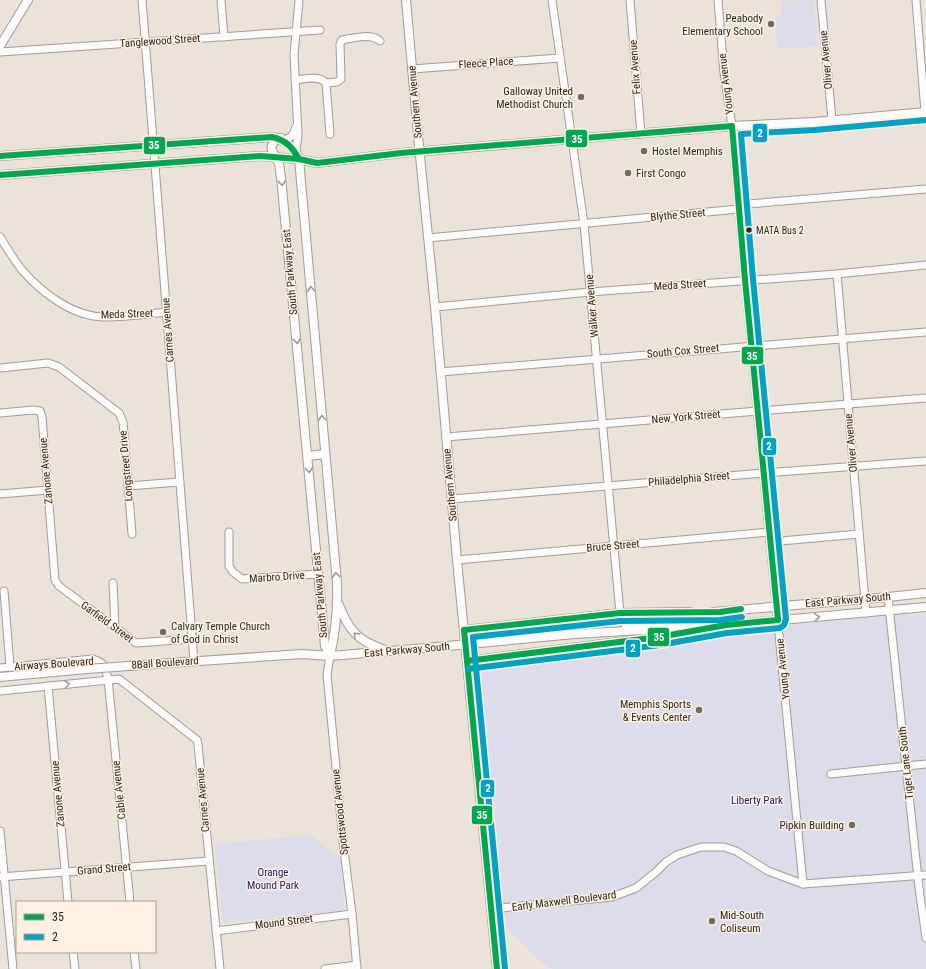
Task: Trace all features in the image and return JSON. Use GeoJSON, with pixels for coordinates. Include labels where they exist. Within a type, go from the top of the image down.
{"type":"FeatureCollection","features":[{"type":"Feature","properties":{"kind":"main road"},"geometry":{"type":"LineString","coordinates":[[0,46],[28,0]]}},
{"type":"Feature","properties":{"kind":"main road","name":"Southern Avenue"},"geometry":{"type":"LineString","coordinates":[[406,0],[457,560],[497,969]]}},
{"type":"Feature","properties":{"kind":"main road"},"geometry":{"type":"LineString","coordinates":[[0,175],[260,156],[297,156],[317,163],[419,152],[571,139],[926,112]]}},
{"type":"Feature","properties":{"kind":"main road"},"geometry":{"type":"LineString","coordinates":[[0,156],[272,137],[283,139],[297,156]]}},
{"type":"Feature","properties":{"kind":"main road","name":"South Parkway East"},"geometry":{"type":"LineString","coordinates":[[283,139],[275,141],[272,144],[271,149],[279,165],[281,177],[325,646],[330,656]]}},
{"type":"Feature","properties":{"kind":"main road","name":"South Parkway East"},"geometry":{"type":"LineString","coordinates":[[297,156],[338,603],[336,632],[330,656]]}},
{"type":"Feature","properties":{"kind":"main road"},"geometry":{"type":"LineString","coordinates":[[308,456],[325,454]]}},
{"type":"Feature","properties":{"kind":"main road","name":"East Parkway South"},"geometry":{"type":"LineString","coordinates":[[578,634],[714,612],[926,593]]}},
{"type":"Feature","properties":{"kind":"main road"},"geometry":{"type":"LineString","coordinates":[[338,603],[346,622],[356,636],[365,642],[389,652]]}},
{"type":"Feature","properties":{"kind":"main road","name":"East Parkway South"},"geometry":{"type":"LineString","coordinates":[[330,656],[389,652],[578,634],[726,625],[926,607]]}},
{"type":"Feature","properties":{"kind":"main road"},"geometry":{"type":"LineString","coordinates":[[464,630],[620,613],[714,612]]}},
{"type":"Feature","properties":{"kind":"main road"},"geometry":{"type":"LineString","coordinates":[[467,661],[659,637],[726,625]]}},
{"type":"Feature","properties":{"kind":"main road","name":"8Ball Boulevard"},"geometry":{"type":"LineString","coordinates":[[0,677],[87,669],[302,654],[330,656]]}},
{"type":"Feature","properties":{"kind":"street","name":"Carnes Avenue"},"geometry":{"type":"LineString","coordinates":[[142,0],[191,639],[194,661]]}},
{"type":"Feature","properties":{"kind":"street"},"geometry":{"type":"LineString","coordinates":[[221,0],[224,37]]}},
{"type":"Feature","properties":{"kind":"street"},"geometry":{"type":"LineString","coordinates":[[297,156],[298,134],[294,55],[299,0]]}},
{"type":"Feature","properties":{"kind":"street","name":"Walker Avenue"},"geometry":{"type":"LineString","coordinates":[[552,0],[584,224],[620,613]]}},
{"type":"Feature","properties":{"kind":"street","name":"Felix Avenue"},"geometry":{"type":"LineString","coordinates":[[630,0],[641,134]]}},
{"type":"Feature","properties":{"kind":"street","name":"Young Avenue"},"geometry":{"type":"LineString","coordinates":[[718,0],[724,73],[732,126],[751,345],[803,884]]}},
{"type":"Feature","properties":{"kind":"street","name":"Oliver Avenue"},"geometry":{"type":"LineString","coordinates":[[821,0],[832,120]]}},
{"type":"Feature","properties":{"kind":"street"},"geometry":{"type":"LineString","coordinates":[[916,0],[926,112]]}},
{"type":"Feature","properties":{"kind":"street","name":"Tanglewood Street"},"geometry":{"type":"LineString","coordinates":[[0,52],[320,30]]}},
{"type":"Feature","properties":{"kind":"street"},"geometry":{"type":"LineString","coordinates":[[326,83],[337,82],[341,79],[340,44],[342,40],[370,36],[376,37],[380,41]]}},
{"type":"Feature","properties":{"kind":"street","name":"Fleece Place"},"geometry":{"type":"LineString","coordinates":[[412,69],[560,58]]}},
{"type":"Feature","properties":{"kind":"street"},"geometry":{"type":"LineString","coordinates":[[295,80],[319,78],[326,83],[330,134]]}},
{"type":"Feature","properties":{"kind":"street"},"geometry":{"type":"LineString","coordinates":[[283,139],[292,136],[296,131],[297,125]]}},
{"type":"Feature","properties":{"kind":"street","name":"Blythe Street"},"geometry":{"type":"LineString","coordinates":[[428,238],[739,209],[743,205],[748,204],[926,189]]}},
{"type":"Feature","properties":{"kind":"street","name":"Meda Street"},"geometry":{"type":"LineString","coordinates":[[0,237],[21,269],[37,285],[59,302],[83,313],[104,317],[166,312]]}},
{"type":"Feature","properties":{"kind":"street","name":"Meda Street"},"geometry":{"type":"LineString","coordinates":[[435,307],[590,292],[837,274],[926,265]]}},
{"type":"Feature","properties":{"kind":"street","name":"Oliver Avenue"},"geometry":{"type":"LineString","coordinates":[[837,274],[866,613]]}},
{"type":"Feature","properties":{"kind":"street","name":"South Cox Street"},"geometry":{"type":"LineString","coordinates":[[440,372],[751,345],[926,332]]}},
{"type":"Feature","properties":{"kind":"street","name":"Longstreet Drive"},"geometry":{"type":"LineString","coordinates":[[0,368],[48,363],[59,367],[118,414],[123,422],[132,534]]}},
{"type":"Feature","properties":{"kind":"street","name":"New York Street"},"geometry":{"type":"LineString","coordinates":[[446,438],[926,398]]}},
{"type":"Feature","properties":{"kind":"street","name":"Zanone Avenue"},"geometry":{"type":"LineString","coordinates":[[0,413],[33,410],[40,411],[42,417],[55,580]]}},
{"type":"Feature","properties":{"kind":"street","name":"Philadelphia Street"},"geometry":{"type":"LineString","coordinates":[[452,499],[926,461]]}},
{"type":"Feature","properties":{"kind":"street"},"geometry":{"type":"LineString","coordinates":[[128,486],[179,482]]}},
{"type":"Feature","properties":{"kind":"street"},"geometry":{"type":"LineString","coordinates":[[0,494],[48,490]]}},
{"type":"Feature","properties":{"kind":"street","name":"Marbro Drive"},"geometry":{"type":"LineString","coordinates":[[229,532],[229,566],[233,572],[242,579],[318,574]]}},
{"type":"Feature","properties":{"kind":"street","name":"Bruce Street"},"geometry":{"type":"LineString","coordinates":[[457,560],[769,532]]}},
{"type":"Feature","properties":{"kind":"street"},"geometry":{"type":"LineString","coordinates":[[770,542],[859,534]]}},
{"type":"Feature","properties":{"kind":"street","name":"Garfield Street"},"geometry":{"type":"LineString","coordinates":[[55,580],[59,586],[136,644],[191,639]]}},
{"type":"Feature","properties":{"kind":"street"},"geometry":{"type":"LineString","coordinates":[[113,583],[115,628]]}},
{"type":"Feature","properties":{"kind":"street"},"geometry":{"type":"LineString","coordinates":[[4,591],[10,667]]}},
{"type":"Feature","properties":{"kind":"street","name":"Tiger Lane South"},"geometry":{"type":"LineString","coordinates":[[888,597],[917,876],[926,938]]}},
{"type":"Feature","properties":{"kind":"street","name":"Spottswood Avenue"},"geometry":{"type":"LineString","coordinates":[[330,656],[327,675],[339,807],[357,967]]}},
{"type":"Feature","properties":{"kind":"street","name":"Airways Boulevard"},"geometry":{"type":"LineString","coordinates":[[0,668],[93,660],[100,661],[104,665],[108,679],[0,691]]}},
{"type":"Feature","properties":{"kind":"street","name":"Carnes Avenue"},"geometry":{"type":"LineString","coordinates":[[108,679],[119,679],[197,740],[220,969]]}},
{"type":"Feature","properties":{"kind":"street","name":"Cable Avenue"},"geometry":{"type":"LineString","coordinates":[[108,679],[130,901]]}},
{"type":"Feature","properties":{"kind":"street","name":"Zanone Avenue"},"geometry":{"type":"LineString","coordinates":[[48,686],[68,901]]}},
{"type":"Feature","properties":{"kind":"street"},"geometry":{"type":"LineString","coordinates":[[831,774],[926,764]]}},
{"type":"Feature","properties":{"kind":"street"},"geometry":{"type":"LineString","coordinates":[[0,831],[2,877],[13,969]]}},
{"type":"Feature","properties":{"kind":"street","name":"Early Maxwell Boulevard"},"geometry":{"type":"LineString","coordinates":[[491,909],[612,896],[636,888],[666,862],[677,855],[701,847],[724,847],[736,851],[768,871],[803,884],[871,878],[917,876],[926,874]]}},
{"type":"Feature","properties":{"kind":"street","name":"Grand Street"},"geometry":{"type":"LineString","coordinates":[[2,877],[209,861]]}},
{"type":"Feature","properties":{"kind":"street","name":"Mound Street"},"geometry":{"type":"LineString","coordinates":[[216,931],[352,914]]}},
{"type":"Feature","properties":{"kind":"street"},"geometry":{"type":"LineString","coordinates":[[73,953],[75,969]]}},
{"type":"Feature","properties":{"kind":"street"},"geometry":{"type":"LineString","coordinates":[[134,953],[136,969]]}},
{"type":"Feature","properties":{"kind":"street"},"geometry":{"type":"LineString","coordinates":[[325,969],[357,967]]}},
{"type":"Feature","properties":{"kind":"green space"},"geometry":{"type":"Polygon","coordinates":[[[814,0],[818,46],[778,49],[775,18],[781,17],[781,2],[814,0]]]}},
{"type":"Feature","properties":{"kind":"green space","name":"Liberty Park"},"geometry":{"type":"Polygon","coordinates":[[[901,613],[908,616],[926,614],[926,969],[553,969],[542,963],[498,919],[474,669],[493,667],[495,660],[786,628],[788,625],[901,613]]]}},
{"type":"Feature","properties":{"kind":"green space","name":"Orange Mound Park"},"geometry":{"type":"Polygon","coordinates":[[[311,835],[341,860],[344,910],[223,923],[215,844],[311,835]]]}},
{"type":"Feature","properties":{"kind":"transit line","name":"2"},"geometry":{"type":"LineString","coordinates":[[468,669],[660,645],[727,633],[780,628],[784,625],[786,619],[753,279],[741,134],[815,130],[926,120]]}},
{"type":"Feature","properties":{"kind":"transit line","name":"35"},"geometry":{"type":"LineString","coordinates":[[0,175],[260,156],[299,159],[317,163],[401,153],[732,126],[745,280],[778,620],[726,625],[659,637],[467,661]]}},
{"type":"Feature","properties":{"kind":"transit line","name":"35"},"geometry":{"type":"LineString","coordinates":[[0,156],[272,137],[281,140],[288,145],[299,159]]}},
{"type":"Feature","properties":{"kind":"transit line","name":"35"},"geometry":{"type":"LineString","coordinates":[[497,969],[464,630],[620,613],[720,612],[741,609]]}},
{"type":"Feature","properties":{"kind":"transit line","name":"2"},"geometry":{"type":"LineString","coordinates":[[505,968],[473,637],[620,621],[720,620],[742,617]]}},
{"type":"Feature","properties":{"kind":"place","name":"Peabody Elementary School"},"geometry":{"type":"Point","coordinates":[771,24]}},
{"type":"Feature","properties":{"kind":"place","name":"Galloway United Methodist Church"},"geometry":{"type":"Point","coordinates":[581,97]}},
{"type":"Feature","properties":{"kind":"place","name":"Hostel Memphis"},"geometry":{"type":"Point","coordinates":[644,151]}},
{"type":"Feature","properties":{"kind":"place","name":"First Congo"},"geometry":{"type":"Point","coordinates":[628,173]}},
{"type":"Feature","properties":{"kind":"place","name":"MATA Bus 2"},"geometry":{"type":"Point","coordinates":[749,230]}},
{"type":"Feature","properties":{"kind":"place","name":"Calvary Temple Church of God in Christ"},"geometry":{"type":"Point","coordinates":[163,632]}},
{"type":"Feature","properties":{"kind":"place","name":"Memphis Sports & Events Center"},"geometry":{"type":"Point","coordinates":[699,710]}},
{"type":"Feature","properties":{"kind":"place","name":"Pipkin Building"},"geometry":{"type":"Point","coordinates":[852,825]}},
{"type":"Feature","properties":{"kind":"place","name":"Mid-South Coliseum"},"geometry":{"type":"Point","coordinates":[712,921]}}]}
